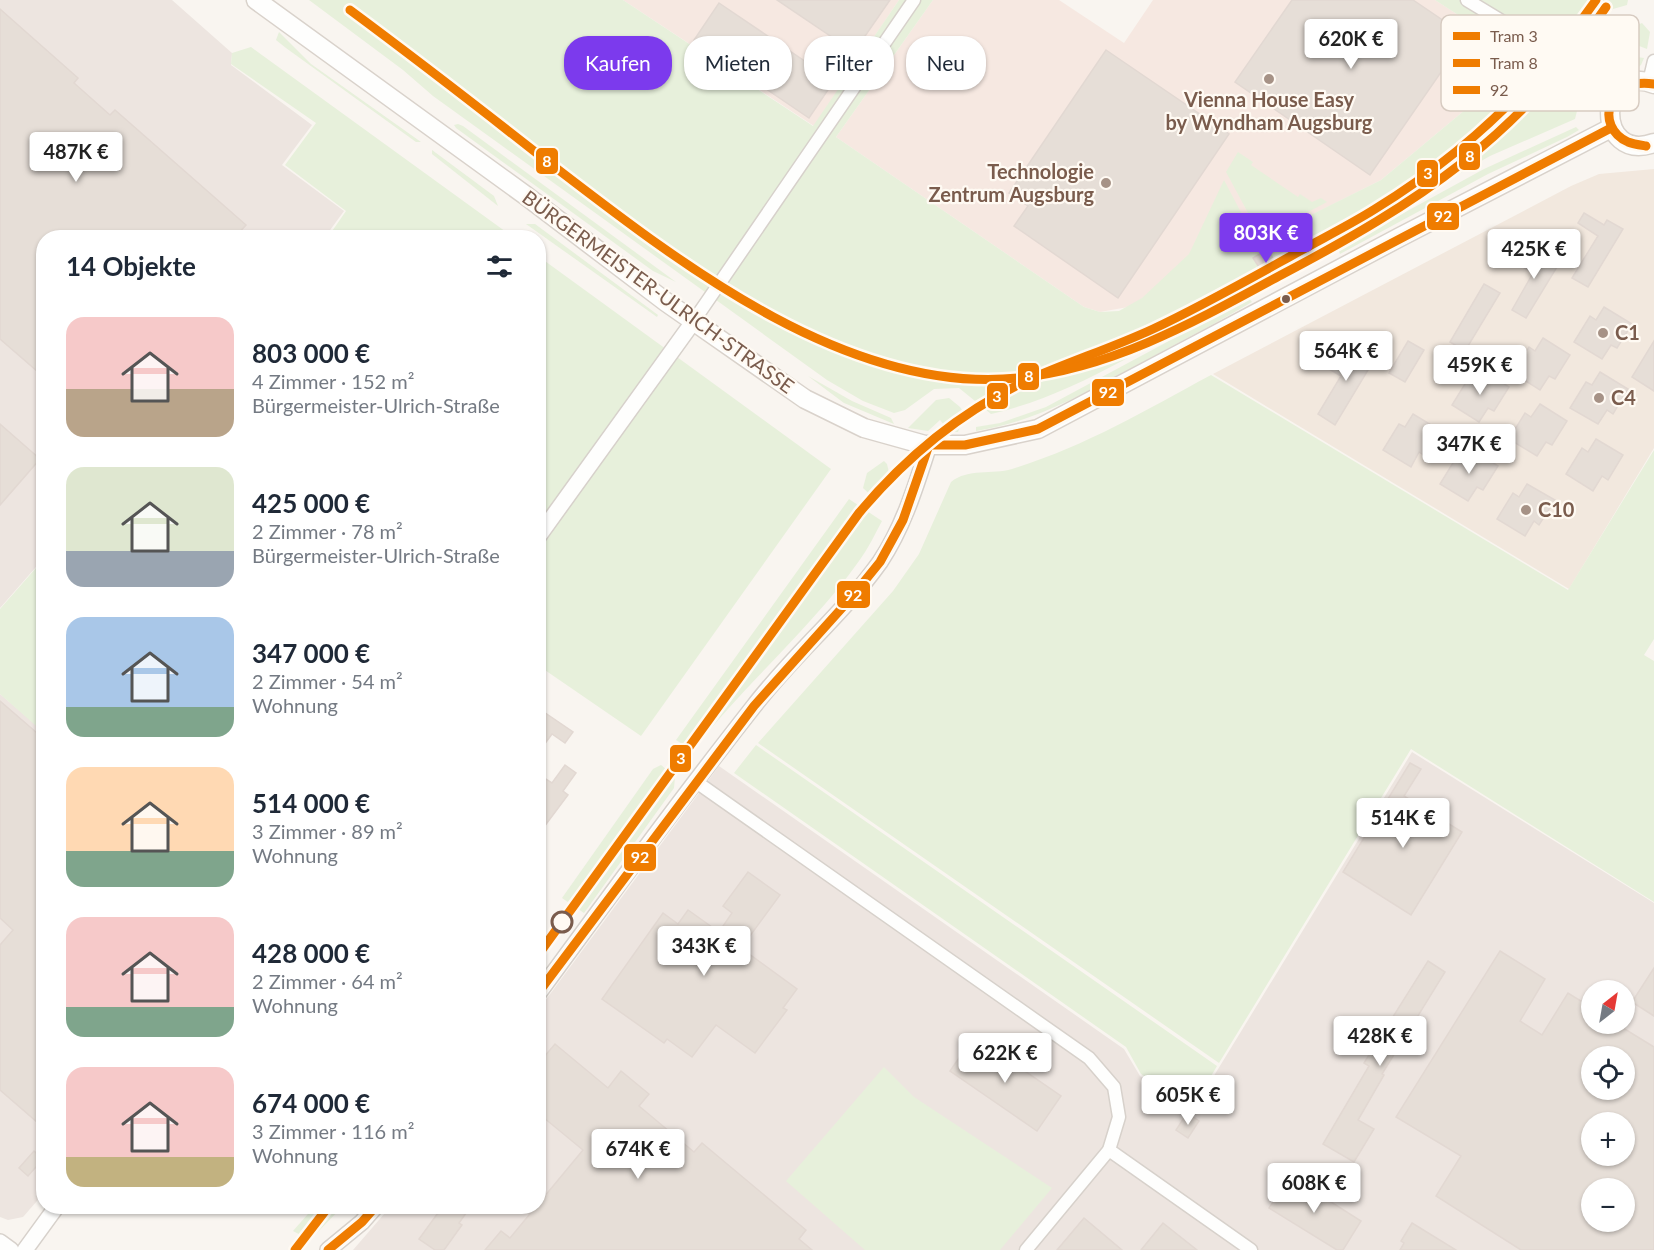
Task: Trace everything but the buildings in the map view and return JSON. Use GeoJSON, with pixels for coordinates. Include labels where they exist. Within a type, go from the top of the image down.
{"type":"FeatureCollection","features":[{"type":"Feature","properties":{"kind":"main road","name":"BÜRGERMEISTER-ULRICH-STRASSE"},"geometry":{"type":"LineString","coordinates":[[260,1],[517,189],[693,322],[830,413],[890,437],[929,445],[965,445],[1038,429],[1611,128]]}},
{"type":"Feature","properties":{"kind":"main road"},"geometry":{"type":"LineString","coordinates":[[1609,111],[1611,128],[1622,140],[1634,145],[1654,143]]}},
{"type":"Feature","properties":{"kind":"street"},"geometry":{"type":"LineString","coordinates":[[546,526],[693,322],[914,0]]}},
{"type":"Feature","properties":{"kind":"street"},"geometry":{"type":"LineString","coordinates":[[1467,0],[1492,15]]}},
{"type":"Feature","properties":{"kind":"street"},"geometry":{"type":"LineString","coordinates":[[1651,83],[1654,61]]}},
{"type":"Feature","properties":{"kind":"street"},"geometry":{"type":"LineString","coordinates":[[546,983],[695,780],[762,694],[843,608],[880,562],[900,528],[929,445]]}},
{"type":"Feature","properties":{"kind":"street"},"geometry":{"type":"LineString","coordinates":[[695,780],[1089,1058],[1114,1087],[1119,1117],[1109,1150],[1026,1250]]}},
{"type":"Feature","properties":{"kind":"street"},"geometry":{"type":"LineString","coordinates":[[1109,1150],[1251,1250]]}},
{"type":"Feature","properties":{"kind":"street"},"geometry":{"type":"LineString","coordinates":[[25,1250],[51,1214]]}},
{"type":"Feature","properties":{"kind":"street"},"geometry":{"type":"LineString","coordinates":[[328,1250],[369,1214]]}},
{"type":"Feature","properties":{"kind":"street"},"geometry":{"type":"LineString","coordinates":[[0,1242],[11,1250]]}},
{"type":"Feature","properties":{"kind":"shaded area"},"geometry":{"type":"Polygon","coordinates":[[[0,0],[172,0],[232,53],[231,65],[312,125],[282,165],[344,211],[330,230],[36,230],[36,567],[0,608],[0,0]]]}},
{"type":"Feature","properties":{"kind":"shaded area"},"geometry":{"type":"Polygon","coordinates":[[[623,0],[899,0],[875,36],[804,36],[804,90],[838,90],[814,126],[759,90],[792,90],[792,36],[684,36],[684,40],[623,0]]]}},
{"type":"Feature","properties":{"kind":"shaded area"},"geometry":{"type":"Polygon","coordinates":[[[933,0],[1059,0],[1124,43],[1153,0],[1435,0],[1458,15],[1441,15],[1441,111],[1464,111],[1381,180],[1128,307],[1100,312],[1084,307],[836,137],[869,90],[894,90],[894,55],[906,38],[906,90],[986,90],[986,36],[908,36],[933,0]]]}},
{"type":"Feature","properties":{"kind":"shaded area"},"geometry":{"type":"Polygon","coordinates":[[[1654,169],[1654,448],[1569,589],[1213,374],[1571,186],[1599,174],[1654,169]]]}},
{"type":"Feature","properties":{"kind":"shaded area"},"geometry":{"type":"Polygon","coordinates":[[[0,694],[36,725],[36,1202],[23,1217],[8,1220],[0,1217],[0,694]]]}},
{"type":"Feature","properties":{"kind":"shaded area"},"geometry":{"type":"Polygon","coordinates":[[[1412,752],[1654,903],[1654,1250],[353,1250],[384,1214],[546,1214],[546,1000],[719,766],[1124,1049],[1140,1076],[1193,1110],[1412,752]]]}},
{"type":"Feature","properties":{"kind":"green space"},"geometry":{"type":"Polygon","coordinates":[[[309,0],[623,0],[684,40],[684,90],[759,90],[813,126],[838,90],[869,90],[836,137],[1084,307],[1100,312],[1119,311],[1142,298],[1189,254],[1224,180],[1256,241],[1232,254],[1381,180],[1464,111],[1577,111],[1575,119],[1490,156],[1340,242],[1333,238],[1221,295],[1225,304],[1082,381],[1022,405],[991,414],[959,388],[934,389],[905,410],[894,413],[863,401],[827,380],[433,96],[403,70],[309,0]]]}},
{"type":"Feature","properties":{"kind":"green space"},"geometry":{"type":"Polygon","coordinates":[[[899,0],[933,0],[906,36],[894,55],[894,36],[874,36],[899,0]]]}},
{"type":"Feature","properties":{"kind":"green space"},"geometry":{"type":"Polygon","coordinates":[[[1435,0],[1628,0],[1627,5],[1613,9],[1609,15],[1458,15],[1435,0]]]}},
{"type":"Feature","properties":{"kind":"green space"},"geometry":{"type":"Polygon","coordinates":[[[1642,23],[1650,32],[1647,49],[1639,46],[1639,24],[1642,23]]]}},
{"type":"Feature","properties":{"kind":"green space"},"geometry":{"type":"Polygon","coordinates":[[[279,32],[311,64],[421,142],[416,142],[286,48],[276,40],[279,32]]]}},
{"type":"Feature","properties":{"kind":"green space"},"geometry":{"type":"Polygon","coordinates":[[[251,47],[503,230],[333,230],[346,211],[285,165],[316,123],[231,64],[232,53],[251,47]]]}},
{"type":"Feature","properties":{"kind":"green space"},"geometry":{"type":"Polygon","coordinates":[[[1639,57],[1644,58],[1639,66],[1639,57]]]}},
{"type":"Feature","properties":{"kind":"green space"},"geometry":{"type":"Polygon","coordinates":[[[458,124],[676,282],[653,271],[456,128],[454,125],[458,124]]]}},
{"type":"Feature","properties":{"kind":"green space"},"geometry":{"type":"Polygon","coordinates":[[[1576,127],[1579,130],[1567,137],[1488,174],[1340,254],[1338,249],[1484,169],[1576,127]]]}},
{"type":"Feature","properties":{"kind":"green space"},"geometry":{"type":"Polygon","coordinates":[[[432,150],[494,196],[498,206],[432,154],[432,150]]]}},
{"type":"Feature","properties":{"kind":"green space"},"geometry":{"type":"Polygon","coordinates":[[[1238,152],[1253,162],[1251,165],[1298,197],[1300,194],[1312,202],[1321,198],[1327,202],[1261,237],[1226,172],[1238,152]]]}},
{"type":"Feature","properties":{"kind":"green space"},"geometry":{"type":"Polygon","coordinates":[[[526,224],[535,224],[543,230],[534,230],[526,224]]]}},
{"type":"Feature","properties":{"kind":"green space"},"geometry":{"type":"Polygon","coordinates":[[[546,232],[658,315],[657,317],[546,238],[546,232]]]}},
{"type":"Feature","properties":{"kind":"green space"},"geometry":{"type":"Polygon","coordinates":[[[546,262],[831,469],[641,736],[546,671],[546,262]]]}},
{"type":"Feature","properties":{"kind":"green space"},"geometry":{"type":"Polygon","coordinates":[[[1249,298],[1252,302],[1240,309],[1067,402],[1023,419],[976,431],[976,427],[1000,423],[1046,407],[1249,298]]]}},
{"type":"Feature","properties":{"kind":"green space"},"geometry":{"type":"Polygon","coordinates":[[[1211,375],[1568,590],[1654,450],[1654,639],[1644,655],[1654,661],[1654,902],[1411,749],[1219,1063],[758,743],[893,591],[919,554],[951,482],[972,473],[1012,469],[1065,450],[1114,427],[1211,375]]]}},
{"type":"Feature","properties":{"kind":"green space"},"geometry":{"type":"Polygon","coordinates":[[[808,376],[852,401],[891,418],[894,424],[844,403],[808,376]]]}},
{"type":"Feature","properties":{"kind":"green space"},"geometry":{"type":"Polygon","coordinates":[[[949,398],[960,407],[968,419],[961,424],[958,432],[950,432],[940,420],[928,431],[908,428],[936,400],[949,398]]]}},
{"type":"Feature","properties":{"kind":"green space"},"geometry":{"type":"Polygon","coordinates":[[[884,461],[887,464],[892,485],[881,490],[875,499],[863,488],[867,473],[884,461]]]}},
{"type":"Feature","properties":{"kind":"green space"},"geometry":{"type":"Polygon","coordinates":[[[849,499],[882,521],[859,561],[820,610],[713,726],[693,751],[676,740],[849,499]]]}},
{"type":"Feature","properties":{"kind":"green space"},"geometry":{"type":"Polygon","coordinates":[[[36,568],[36,726],[0,694],[0,609],[36,568]]]}},
{"type":"Feature","properties":{"kind":"green space"},"geometry":{"type":"Polygon","coordinates":[[[756,745],[1217,1066],[1193,1107],[1141,1074],[1126,1047],[734,773],[756,745]]]}},
{"type":"Feature","properties":{"kind":"green space"},"geometry":{"type":"Polygon","coordinates":[[[661,765],[675,777],[674,788],[584,913],[562,898],[653,769],[661,765]]]}},
{"type":"Feature","properties":{"kind":"green space"},"geometry":{"type":"Polygon","coordinates":[[[884,1067],[914,1097],[1052,1188],[1000,1250],[865,1250],[786,1181],[884,1067]]]}},
{"type":"Feature","properties":{"kind":"green space"},"geometry":{"type":"Polygon","coordinates":[[[308,1214],[335,1214],[310,1240],[293,1231],[308,1214]]]}},
{"type":"Feature","properties":{"kind":"tram line","name":"3"},"geometry":{"type":"LineString","coordinates":[[1585,15],[1596,0]]}},
{"type":"Feature","properties":{"kind":"tram line","name":"8"},"geometry":{"type":"LineString","coordinates":[[1600,15],[1606,7]]}},
{"type":"Feature","properties":{"kind":"tram line","name":"8"},"geometry":{"type":"LineString","coordinates":[[350,10],[640,232],[698,272],[759,309],[822,341],[886,364],[952,378],[1018,378],[1053,373],[1122,353],[1187,325],[1331,248],[1421,193],[1462,163],[1520,111]]}},
{"type":"Feature","properties":{"kind":"tram line","name":"3"},"geometry":{"type":"LineString","coordinates":[[546,944],[859,513],[915,455],[957,422],[1002,393],[1188,312],[1375,209],[1438,166],[1501,111]]}},
{"type":"Feature","properties":{"kind":"tram line","name":"3"},"geometry":{"type":"LineString","coordinates":[[295,1250],[323,1214]]}},
{"type":"Feature","properties":{"kind":"transit line","name":"92"},"geometry":{"type":"LineString","coordinates":[[1639,84],[1654,84]]}},
{"type":"Feature","properties":{"kind":"transit line","name":"92"},"geometry":{"type":"LineString","coordinates":[[1610,111],[1611,125],[1617,135],[1628,142],[1646,146]]}},
{"type":"Feature","properties":{"kind":"transit line","name":"92"},"geometry":{"type":"LineString","coordinates":[[929,445],[965,445],[1038,429],[1611,128]]}},
{"type":"Feature","properties":{"kind":"transit line","name":"92"},"geometry":{"type":"LineString","coordinates":[[546,982],[754,706],[880,562],[903,520],[929,445]]}},
{"type":"Feature","properties":{"kind":"transit line","name":"92"},"geometry":{"type":"LineString","coordinates":[[328,1250],[369,1214]]}},
{"type":"Feature","properties":{"kind":"place","name":"Vienna House Easy by Wyndham Augsburg"},"geometry":{"type":"Point","coordinates":[1269,79]}},
{"type":"Feature","properties":{"kind":"place","name":"Technologie Zentrum Augsburg"},"geometry":{"type":"Point","coordinates":[1106,183]}},
{"type":"Feature","properties":{"kind":"place","name":"C1"},"geometry":{"type":"Point","coordinates":[1603,333]}},
{"type":"Feature","properties":{"kind":"place","name":"C4"},"geometry":{"type":"Point","coordinates":[1599,398]}},
{"type":"Feature","properties":{"kind":"place","name":"C10"},"geometry":{"type":"Point","coordinates":[1526,510]}}]}
